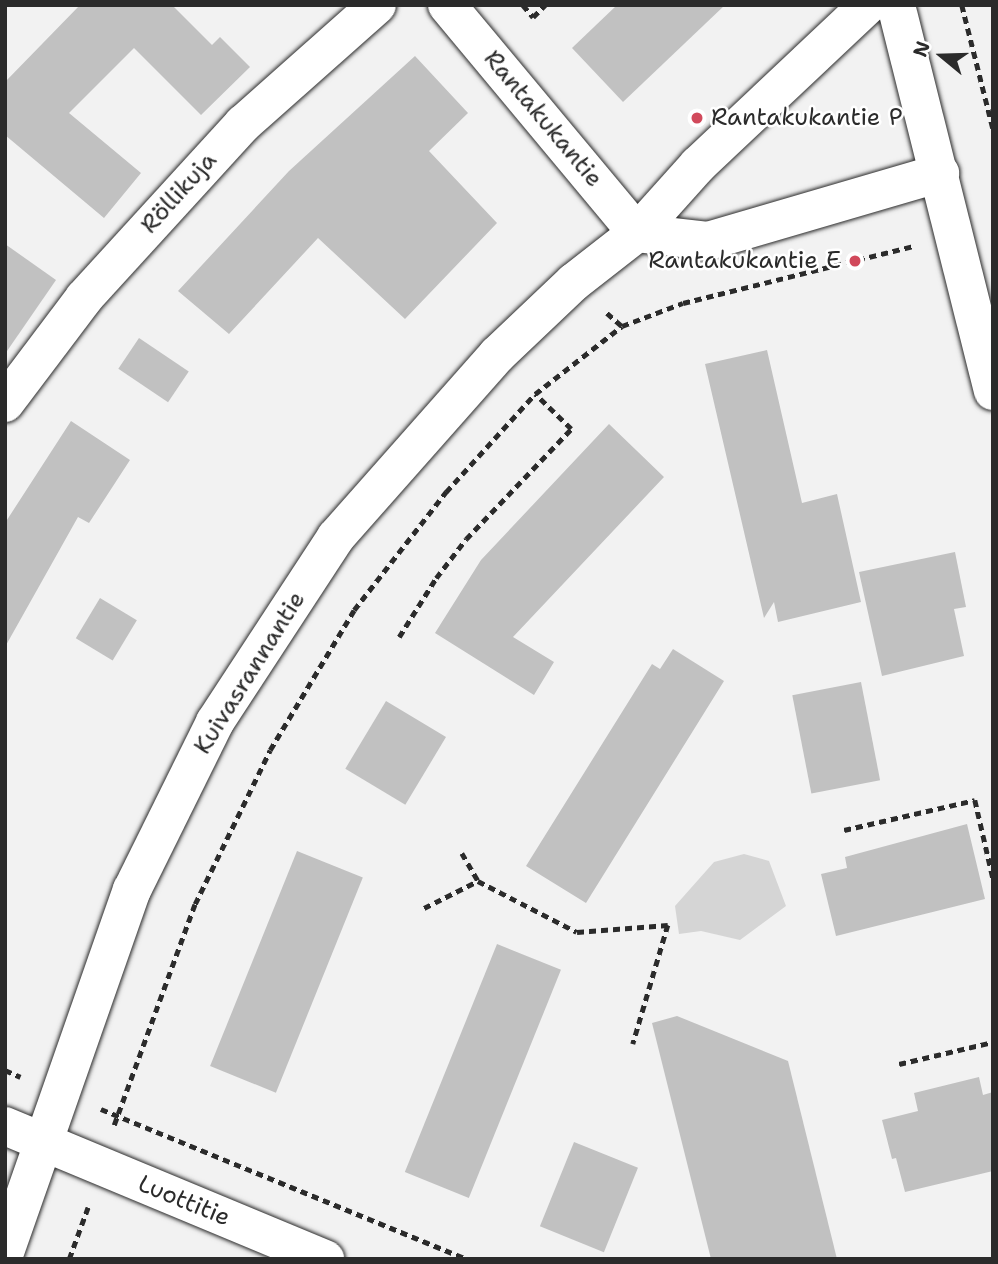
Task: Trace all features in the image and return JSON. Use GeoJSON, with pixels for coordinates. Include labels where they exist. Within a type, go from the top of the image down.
{"type":"FeatureCollection","features":[{"type":"Feature","properties":{"kind":"street","name":"Röllikuja"},"geometry":{"type":"LineString","coordinates":[[5,403],[84,298],[243,124],[377,5]]}},
{"type":"Feature","properties":{"kind":"street","name":"Rantakukantie"},"geometry":{"type":"LineString","coordinates":[[447,5],[638,233]]}},
{"type":"Feature","properties":{"kind":"street","name":"Kuivasrannantie"},"geometry":{"type":"LineString","coordinates":[[5,1252],[132,890],[215,722],[335,537],[497,355],[574,282],[638,233],[698,165],[868,5]]}},
{"type":"Feature","properties":{"kind":"street"},"geometry":{"type":"LineString","coordinates":[[896,5],[993,391]]}},
{"type":"Feature","properties":{"kind":"street"},"geometry":{"type":"LineString","coordinates":[[638,233],[708,241],[940,173]]}},
{"type":"Feature","properties":{"kind":"street"},"geometry":{"type":"LineString","coordinates":[[5,1126],[44,1142]]}},
{"type":"Feature","properties":{"kind":"street","name":"Luottitie"},"geometry":{"type":"LineString","coordinates":[[44,1142],[325,1259]]}},
{"type":"Feature","properties":{"kind":"path"},"geometry":{"type":"LineString","coordinates":[[523,5],[533,17],[545,5]]}},
{"type":"Feature","properties":{"kind":"path"},"geometry":{"type":"LineString","coordinates":[[962,5],[993,128]]}},
{"type":"Feature","properties":{"kind":"path"},"geometry":{"type":"LineString","coordinates":[[69,1259],[102,1167],[116,1115],[195,904],[270,750],[354,610],[446,492],[535,394],[622,326],[683,303],[954,235]]}},
{"type":"Feature","properties":{"kind":"path"},"geometry":{"type":"LineString","coordinates":[[398,637],[436,578],[466,539],[571,429],[535,394]]}},
{"type":"Feature","properties":{"kind":"path"},"geometry":{"type":"LineString","coordinates":[[844,830],[975,800],[993,877]]}},
{"type":"Feature","properties":{"kind":"path"},"geometry":{"type":"LineString","coordinates":[[985,845],[993,843]]}},
{"type":"Feature","properties":{"kind":"path"},"geometry":{"type":"LineString","coordinates":[[461,853],[478,881],[577,932],[668,925],[633,1044]]}},
{"type":"Feature","properties":{"kind":"path"},"geometry":{"type":"LineString","coordinates":[[425,908],[478,881]]}},
{"type":"Feature","properties":{"kind":"path"},"geometry":{"type":"LineString","coordinates":[[900,1064],[993,1042]]}},
{"type":"Feature","properties":{"kind":"path"},"geometry":{"type":"LineString","coordinates":[[5,1070],[466,1259]]}},
{"type":"Feature","properties":{"kind":"shaded area"},"geometry":{"type":"Polygon","coordinates":[[[744,854],[769,861],[786,906],[740,940],[701,931],[679,934],[675,906],[714,862],[744,854]]]}},
{"type":"Feature","properties":{"kind":"building"},"geometry":{"type":"Polygon","coordinates":[[[80,5],[172,5],[212,45],[220,37],[250,67],[201,115],[134,48],[69,113],[141,173],[104,218],[5,135],[5,82],[80,5]]]}},
{"type":"Feature","properties":{"kind":"building"},"geometry":{"type":"Polygon","coordinates":[[[617,5],[725,5],[623,102],[572,48],[617,5]]]}},
{"type":"Feature","properties":{"kind":"building"},"geometry":{"type":"Polygon","coordinates":[[[415,56],[468,113],[429,151],[497,223],[405,319],[318,238],[229,334],[178,291],[289,171],[415,56]]]}},
{"type":"Feature","properties":{"kind":"building"},"geometry":{"type":"Polygon","coordinates":[[[5,244],[56,280],[5,354],[5,244]]]}},
{"type":"Feature","properties":{"kind":"building"},"geometry":{"type":"Polygon","coordinates":[[[139,338],[189,372],[168,402],[118,369],[139,338]]]}},
{"type":"Feature","properties":{"kind":"building"},"geometry":{"type":"Polygon","coordinates":[[[767,350],[802,503],[837,494],[861,602],[778,622],[774,602],[764,618],[705,364],[767,350]]]}},
{"type":"Feature","properties":{"kind":"building"},"geometry":{"type":"Polygon","coordinates":[[[71,421],[130,460],[89,523],[78,517],[5,647],[5,523],[71,421]]]}},
{"type":"Feature","properties":{"kind":"building"},"geometry":{"type":"Polygon","coordinates":[[[609,424],[664,477],[513,637],[554,662],[534,695],[435,633],[481,560],[609,424]]]}},
{"type":"Feature","properties":{"kind":"building"},"geometry":{"type":"Polygon","coordinates":[[[955,552],[966,607],[954,609],[964,656],[882,676],[859,572],[955,552]]]}},
{"type":"Feature","properties":{"kind":"building"},"geometry":{"type":"Polygon","coordinates":[[[100,598],[137,620],[113,660],[76,638],[100,598]]]}},
{"type":"Feature","properties":{"kind":"building"},"geometry":{"type":"Polygon","coordinates":[[[673,649],[724,681],[586,903],[526,866],[652,664],[660,669],[673,649]]]}},
{"type":"Feature","properties":{"kind":"building"},"geometry":{"type":"Polygon","coordinates":[[[861,682],[880,780],[811,794],[792,695],[861,682]]]}},
{"type":"Feature","properties":{"kind":"building"},"geometry":{"type":"Polygon","coordinates":[[[386,701],[446,737],[405,805],[345,769],[386,701]]]}},
{"type":"Feature","properties":{"kind":"building"},"geometry":{"type":"Polygon","coordinates":[[[967,824],[985,899],[836,936],[821,874],[847,868],[845,857],[967,824]]]}},
{"type":"Feature","properties":{"kind":"building"},"geometry":{"type":"Polygon","coordinates":[[[297,851],[363,878],[276,1093],[210,1066],[297,851]]]}},
{"type":"Feature","properties":{"kind":"building"},"geometry":{"type":"Polygon","coordinates":[[[497,944],[561,970],[469,1198],[405,1172],[497,944]]]}},
{"type":"Feature","properties":{"kind":"building"},"geometry":{"type":"Polygon","coordinates":[[[677,1016],[788,1061],[837,1259],[711,1259],[652,1023],[677,1016]]]}},
{"type":"Feature","properties":{"kind":"building"},"geometry":{"type":"Polygon","coordinates":[[[979,1077],[983,1095],[993,1092],[993,1171],[905,1192],[896,1158],[892,1159],[882,1120],[918,1111],[914,1093],[979,1077]]]}},
{"type":"Feature","properties":{"kind":"building"},"geometry":{"type":"Polygon","coordinates":[[[574,1142],[638,1168],[604,1252],[540,1226],[574,1142]]]}},
{"type":"Feature","properties":{"kind":"place","name":"Rantakukantie P"},"geometry":{"type":"Point","coordinates":[697,118]}},
{"type":"Feature","properties":{"kind":"place","name":"Rantakukantie E"},"geometry":{"type":"Point","coordinates":[855,261]}}]}
